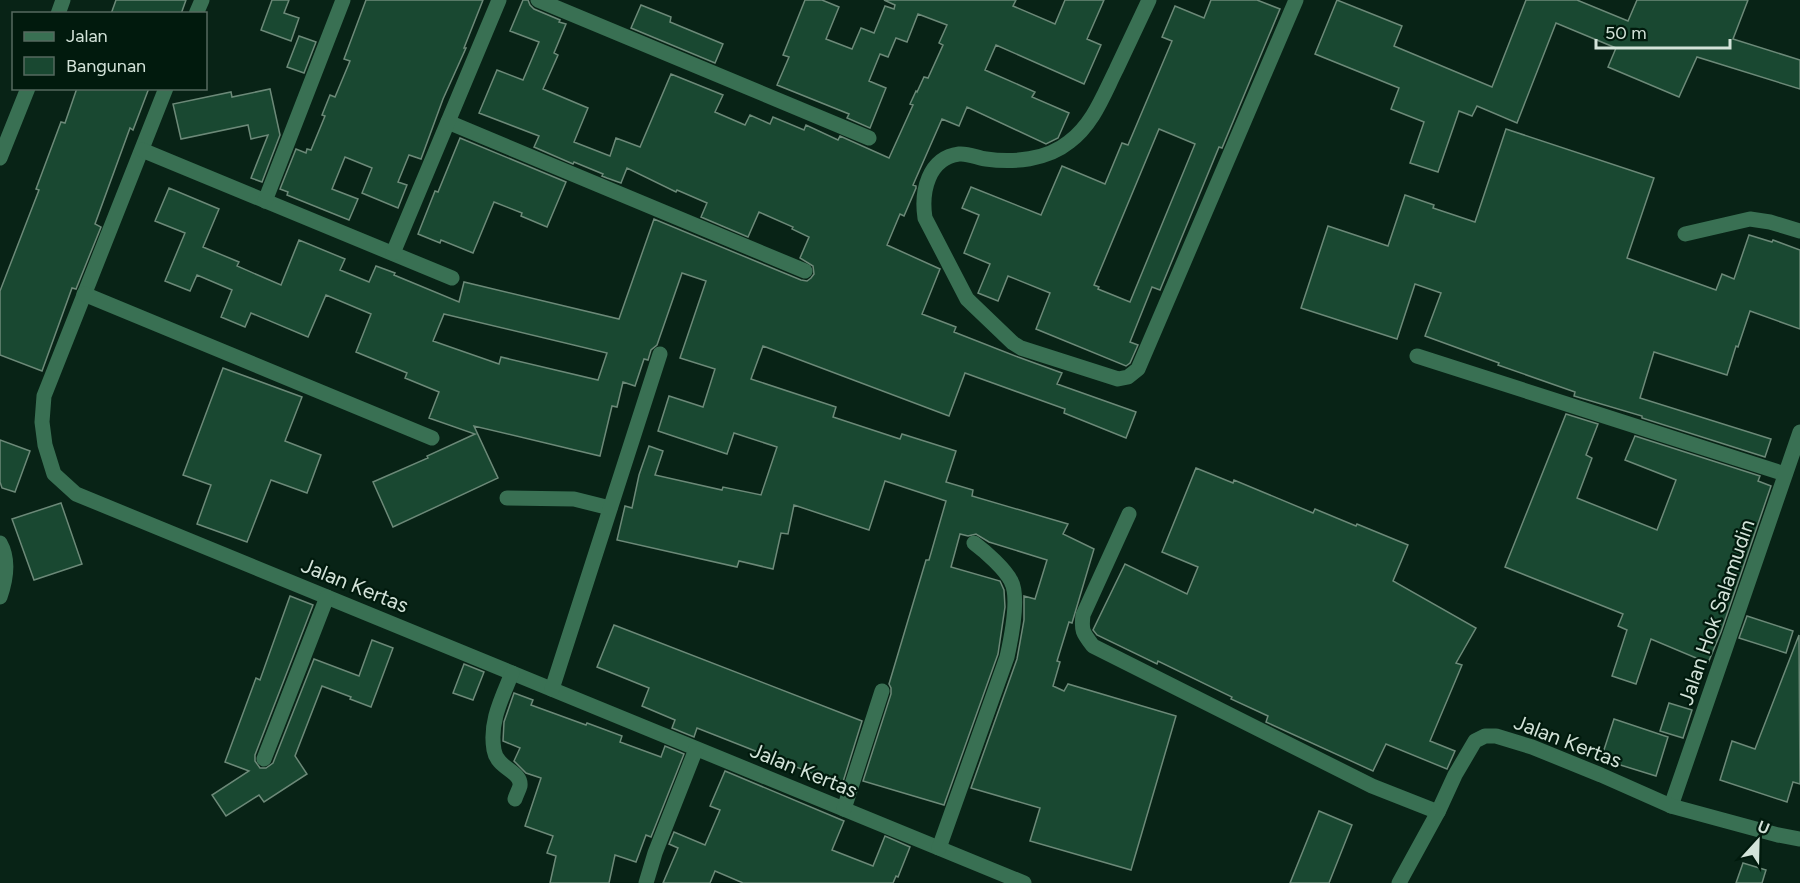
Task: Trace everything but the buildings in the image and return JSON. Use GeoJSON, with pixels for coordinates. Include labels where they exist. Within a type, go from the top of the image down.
{"type":"FeatureCollection","features":[{"type":"Feature","properties":{"kind":"street"},"geometry":{"type":"LineString","coordinates":[[265,201],[343,0]]}},
{"type":"Feature","properties":{"kind":"street"},"geometry":{"type":"LineString","coordinates":[[393,253],[499,0]]}},
{"type":"Feature","properties":{"kind":"street"},"geometry":{"type":"LineString","coordinates":[[538,0],[869,138]]}},
{"type":"Feature","properties":{"kind":"street"},"geometry":{"type":"LineString","coordinates":[[1149,0],[1092,118],[1069,142],[1056,151],[1036,157],[1006,161],[961,154],[944,159],[932,170],[923,204],[925,219],[967,299],[1013,343],[1021,348],[1118,379],[1128,377],[1138,369],[1296,0]]}},
{"type":"Feature","properties":{"kind":"street"},"geometry":{"type":"LineString","coordinates":[[0,158],[27,90]]}},
{"type":"Feature","properties":{"kind":"street","name":"Jalan Kertas"},"geometry":{"type":"LineString","coordinates":[[165,90],[44,396],[42,422],[45,445],[54,474],[76,494],[1024,883]]}},
{"type":"Feature","properties":{"kind":"street"},"geometry":{"type":"LineString","coordinates":[[448,122],[805,271]]}},
{"type":"Feature","properties":{"kind":"street"},"geometry":{"type":"LineString","coordinates":[[142,150],[452,278]]}},
{"type":"Feature","properties":{"kind":"street"},"geometry":{"type":"LineString","coordinates":[[1685,234],[1750,219],[1800,231]]}},
{"type":"Feature","properties":{"kind":"street"},"geometry":{"type":"LineString","coordinates":[[84,294],[432,438]]}},
{"type":"Feature","properties":{"kind":"street"},"geometry":{"type":"LineString","coordinates":[[552,689],[660,354]]}},
{"type":"Feature","properties":{"kind":"street"},"geometry":{"type":"LineString","coordinates":[[1417,356],[1785,474]]}},
{"type":"Feature","properties":{"kind":"street","name":"Jalan Hok Salamudin"},"geometry":{"type":"LineString","coordinates":[[1671,806],[1800,432]]}},
{"type":"Feature","properties":{"kind":"street"},"geometry":{"type":"LineString","coordinates":[[507,498],[574,499],[610,508]]}},
{"type":"Feature","properties":{"kind":"street"},"geometry":{"type":"LineString","coordinates":[[1129,514],[1083,615],[1083,634],[1093,646],[1372,786],[1438,812]]}},
{"type":"Feature","properties":{"kind":"street"},"geometry":{"type":"LineString","coordinates":[[0,543],[4,551],[6,577],[0,597]]}},
{"type":"Feature","properties":{"kind":"street"},"geometry":{"type":"LineString","coordinates":[[939,848],[1007,657],[1012,633],[1015,590],[1011,580],[974,543]]}},
{"type":"Feature","properties":{"kind":"street"},"geometry":{"type":"LineString","coordinates":[[264,759],[327,597]]}},
{"type":"Feature","properties":{"kind":"street"},"geometry":{"type":"LineString","coordinates":[[512,673],[495,714],[492,728],[497,760],[516,774],[519,780],[520,786],[514,799]]}},
{"type":"Feature","properties":{"kind":"street"},"geometry":{"type":"LineString","coordinates":[[844,809],[882,691]]}},
{"type":"Feature","properties":{"kind":"street","name":"Jalan Kertas"},"geometry":{"type":"LineString","coordinates":[[1399,883],[1438,812],[1455,775],[1475,741],[1485,736],[1496,736],[1532,747],[1671,806],[1800,839]]}},
{"type":"Feature","properties":{"kind":"street"},"geometry":{"type":"LineString","coordinates":[[646,883],[655,853],[696,748]]}}]}
